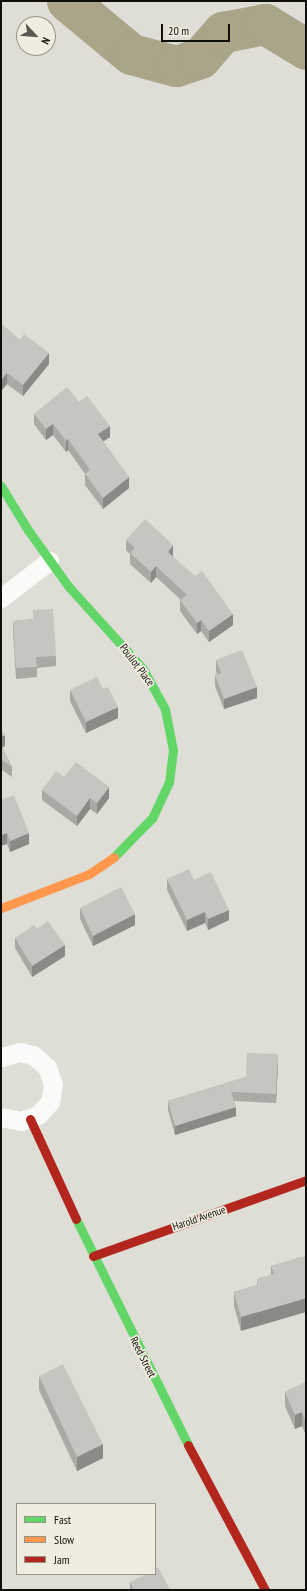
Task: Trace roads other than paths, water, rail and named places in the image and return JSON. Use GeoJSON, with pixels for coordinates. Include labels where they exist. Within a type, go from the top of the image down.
{"type":"FeatureCollection","features":[{"type":"Feature","properties":{"kind":"street","name":"Pouliot Place"},"geometry":{"type":"LineString","coordinates":[[1,486],[49,561],[143,669],[156,689],[170,728],[172,766],[162,800],[152,818],[123,850],[89,874],[1,908]]}},
{"type":"Feature","properties":{"kind":"street"},"geometry":{"type":"LineString","coordinates":[[1,598],[49,561]]}},
{"type":"Feature","properties":{"kind":"street"},"geometry":{"type":"LineString","coordinates":[[1,1117],[17,1122],[30,1119],[41,1112],[50,1102],[53,1088],[51,1075],[44,1064],[33,1055],[3,1050]]}},
{"type":"Feature","properties":{"kind":"street","name":"Reed Street"},"geometry":{"type":"LineString","coordinates":[[30,1119],[93,1256],[166,1403],[265,1590]]}},
{"type":"Feature","properties":{"kind":"street","name":"Harold Avenue"},"geometry":{"type":"LineString","coordinates":[[93,1256],[306,1180]]}},
{"type":"Feature","properties":{"kind":"waterway"},"geometry":{"type":"LineString","coordinates":[[67,1],[131,54],[176,66],[200,58],[223,32],[265,24],[306,49]]}}]}
